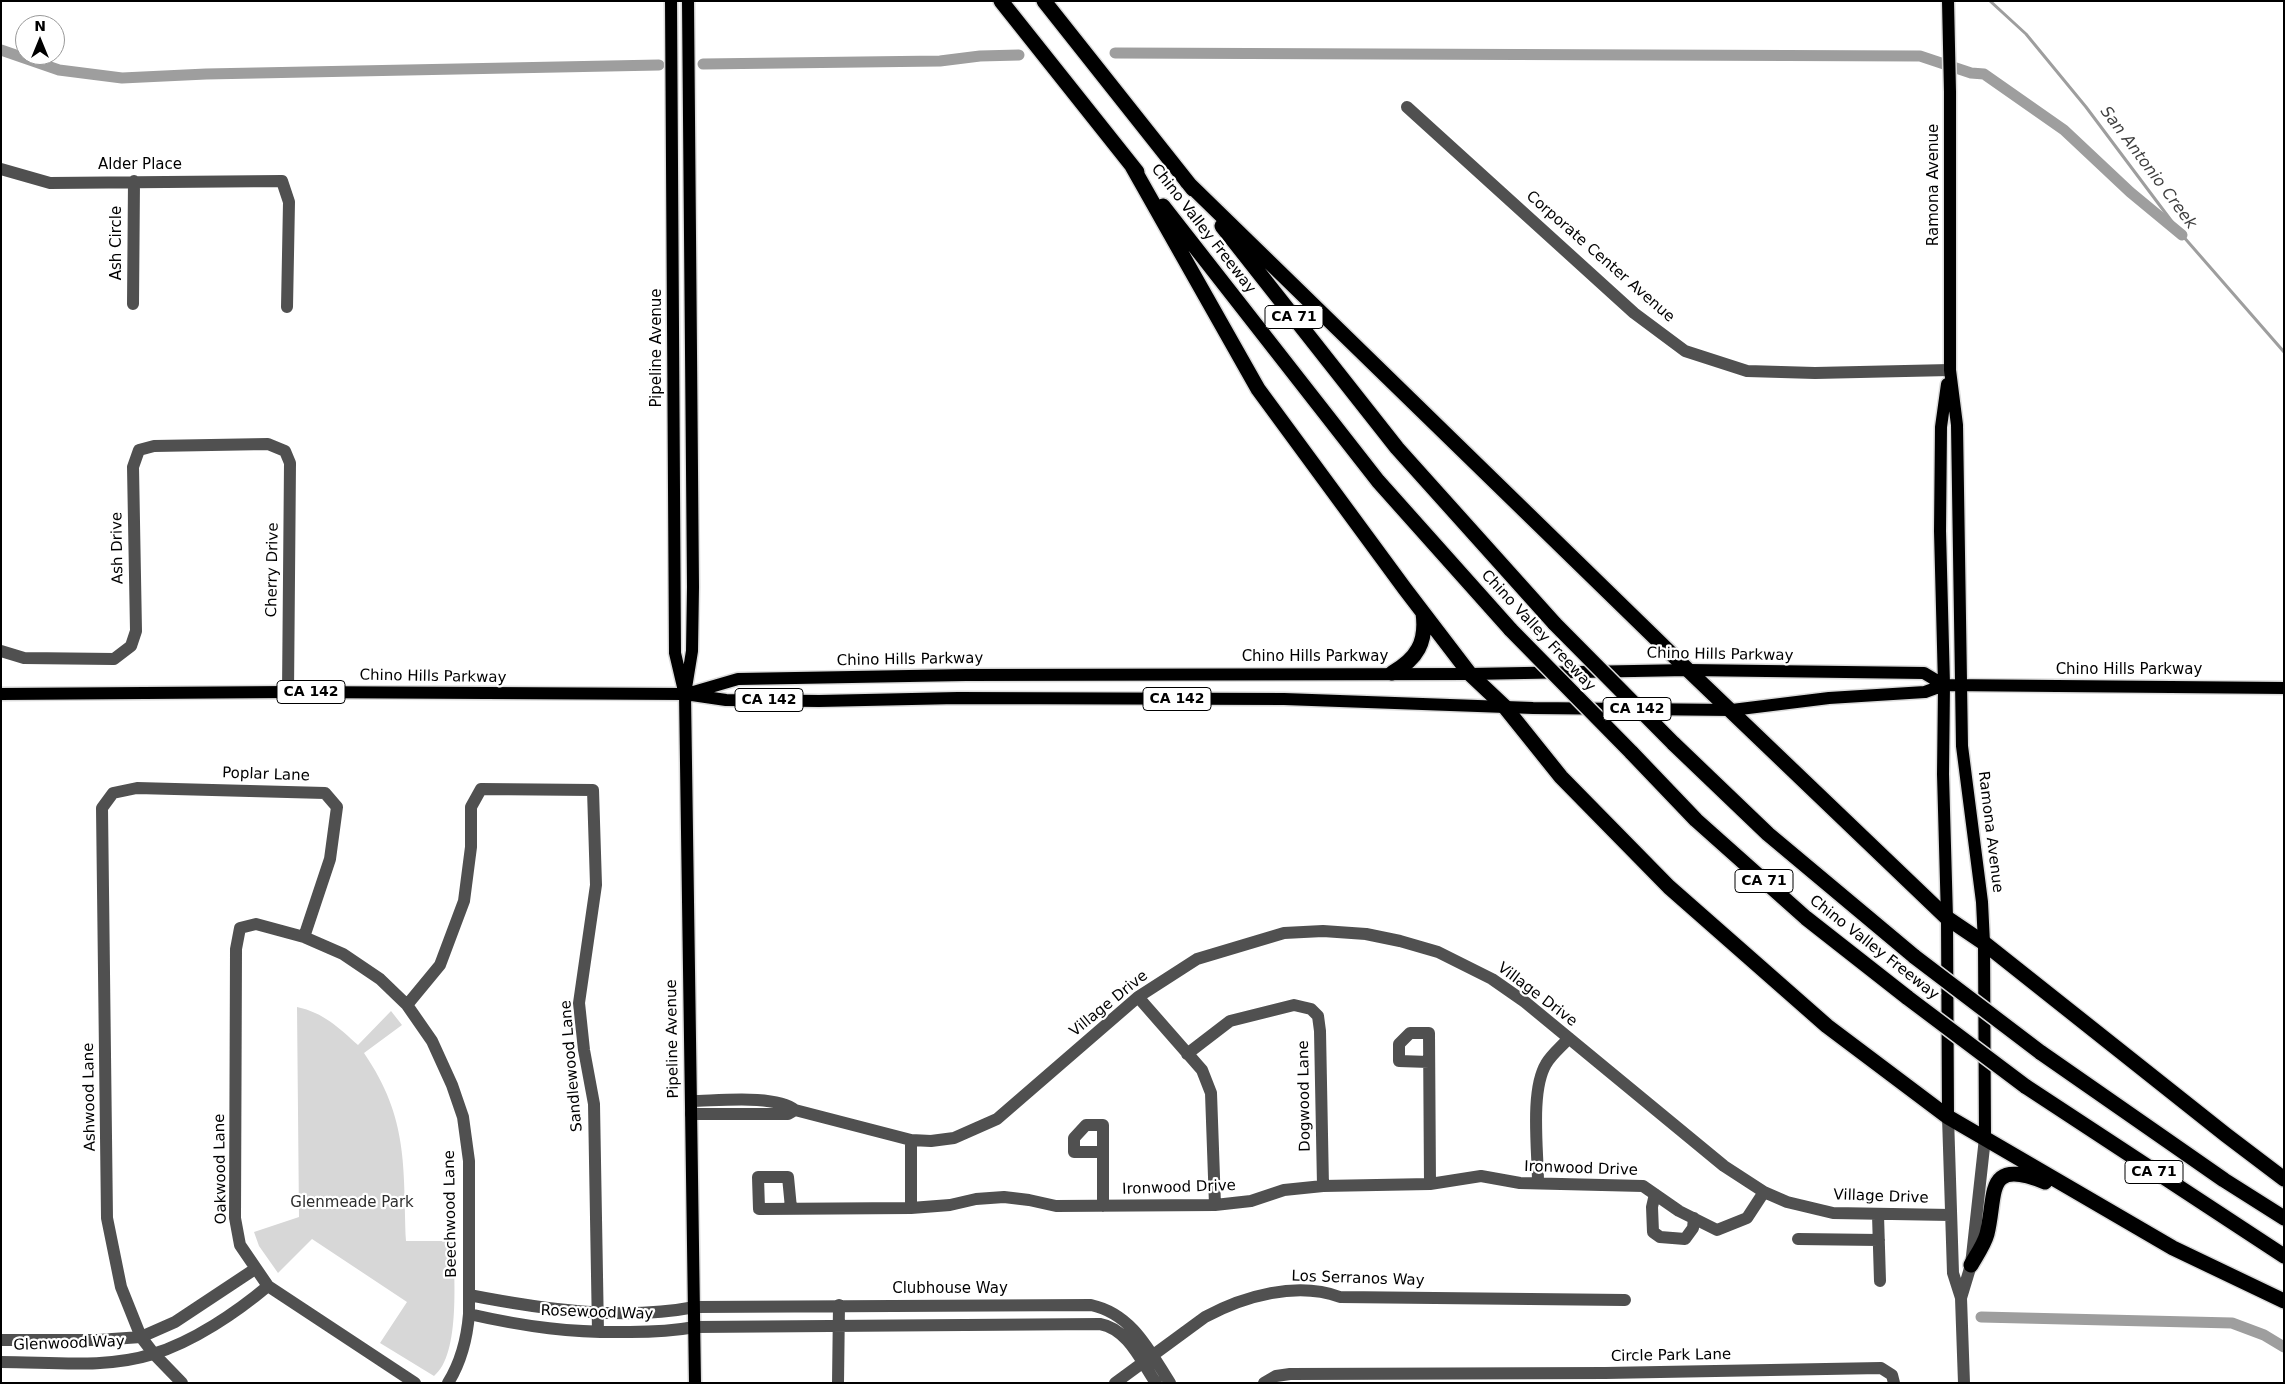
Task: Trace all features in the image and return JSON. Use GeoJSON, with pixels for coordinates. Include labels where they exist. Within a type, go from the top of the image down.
{"type":"FeatureCollection","features":[{"type":"Feature","properties":{"kind":"highway","name":"Chino Valley Freeway"},"geometry":{"type":"LineString","coordinates":[[1001,1],[1378,481],[1511,630],[1696,820],[1806,918],[2025,1086],[2284,1256]]}},
{"type":"Feature","properties":{"kind":"highway","name":"Chino Valley Freeway"},"geometry":{"type":"LineString","coordinates":[[1044,1],[1397,448],[1555,624],[1673,743],[1768,834],[1916,956],[2040,1052],[2224,1180],[2284,1218]]}},
{"type":"Feature","properties":{"kind":"highway"},"geometry":{"type":"LineString","coordinates":[[1132,166],[1258,389],[1423,613],[1470,674],[1504,706],[1561,777],[1669,887],[1827,1026],[1948,1117],[2172,1248],[2284,1302]]}},
{"type":"Feature","properties":{"kind":"highway"},"geometry":{"type":"LineString","coordinates":[[1187,182],[1688,670],[1732,710],[1947,918],[1984,943],[2218,1129],[2284,1178]]}},
{"type":"Feature","properties":{"kind":"highway"},"geometry":{"type":"LineString","coordinates":[[1392,673],[1406,665],[1422,642],[1425,627],[1423,613]]}},
{"type":"Feature","properties":{"kind":"highway"},"geometry":{"type":"LineString","coordinates":[[1971,1266],[1987,1236],[1994,1186],[2003,1176],[2026,1174],[2089,1199]]}},
{"type":"Feature","properties":{"kind":"main road","name":"Pipeline Avenue"},"geometry":{"type":"LineString","coordinates":[[671,1],[675,653],[685,694]]}},
{"type":"Feature","properties":{"kind":"main road","name":"Pipeline Avenue"},"geometry":{"type":"LineString","coordinates":[[688,1],[693,610],[692,651],[685,694],[695,1383]]}},
{"type":"Feature","properties":{"kind":"main road","name":"Ramona Avenue"},"geometry":{"type":"LineString","coordinates":[[1948,6],[1950,92],[1950,370],[1957,425],[1962,746],[1981,894],[1984,943],[1985,1138]]}},
{"type":"Feature","properties":{"kind":"main road","name":"Ramona Avenue"},"geometry":{"type":"LineString","coordinates":[[1948,1117],[1947,918],[1943,774],[1944,685],[1940,530],[1941,426],[1950,370]]}},
{"type":"Feature","properties":{"kind":"main road","name":"Chino Hills Parkway"},"geometry":{"type":"LineString","coordinates":[[685,694],[738,679],[966,675],[1470,674],[1688,670],[1924,672],[1944,685]]}},
{"type":"Feature","properties":{"kind":"main road","name":"Chino Hills Parkway"},"geometry":{"type":"LineString","coordinates":[[1,694],[288,692],[685,694],[726,700],[1284,698],[1504,706],[1732,710],[1829,698],[1925,692],[1944,685],[2284,688]]}},
{"type":"Feature","properties":{"kind":"street","name":"Corporate Center Avenue"},"geometry":{"type":"LineString","coordinates":[[1407,107],[1634,313],[1684,351],[1747,371],[1950,370]]}},
{"type":"Feature","properties":{"kind":"street","name":"Alder Place"},"geometry":{"type":"LineString","coordinates":[[1,169],[50,183],[282,181],[289,202],[287,307]]}},
{"type":"Feature","properties":{"kind":"street","name":"Ash Circle"},"geometry":{"type":"LineString","coordinates":[[133,304],[134,181]]}},
{"type":"Feature","properties":{"kind":"street","name":"Ash Drive"},"geometry":{"type":"LineString","coordinates":[[1,652],[24,658],[114,659],[131,646],[136,631],[133,467],[139,450],[154,446],[268,444],[285,451]]}},
{"type":"Feature","properties":{"kind":"street","name":"Cherry Drive"},"geometry":{"type":"LineString","coordinates":[[285,451],[290,463],[288,692]]}},
{"type":"Feature","properties":{"kind":"street","name":"Poplar Lane"},"geometry":{"type":"LineString","coordinates":[[113,793],[137,788],[325,794],[337,807],[330,859],[304,937]]}},
{"type":"Feature","properties":{"kind":"street","name":"Sandlewood Lane"},"geometry":{"type":"LineString","coordinates":[[408,1005],[440,965],[464,901],[471,847],[471,807],[481,789],[593,790],[596,885],[579,1002],[584,1050],[594,1104],[598,1332]]}},
{"type":"Feature","properties":{"kind":"street","name":"Ashwood Lane"},"geometry":{"type":"LineString","coordinates":[[113,793],[102,808],[108,1218],[121,1287],[141,1337],[154,1354],[182,1383]]}},
{"type":"Feature","properties":{"kind":"street","name":"Beechwood Lane"},"geometry":{"type":"LineString","coordinates":[[240,928],[256,924],[304,937],[343,954],[380,979],[408,1005],[432,1041],[463,1116],[469,1161],[469,1314],[467,1332],[457,1368],[448,1383]]}},
{"type":"Feature","properties":{"kind":"street","name":"Oakwood Lane"},"geometry":{"type":"LineString","coordinates":[[240,928],[236,949],[235,1218],[240,1245],[268,1286],[415,1383]]}},
{"type":"Feature","properties":{"kind":"street","name":"Village Drive"},"geometry":{"type":"LineString","coordinates":[[691,1114],[734,1107],[788,1104],[795,1110],[911,1140],[931,1141],[954,1138],[997,1120],[1138,997],[1197,959],[1245,943],[1284,933],[1323,931],[1366,934],[1438,952],[1492,979],[1525,1002],[1724,1166],[1764,1192],[1787,1202],[1833,1213],[1951,1215]]}},
{"type":"Feature","properties":{"kind":"street"},"geometry":{"type":"LineString","coordinates":[[1138,997],[1202,1070],[1211,1093],[1215,1205]]}},
{"type":"Feature","properties":{"kind":"street","name":"Dogwood Lane"},"geometry":{"type":"LineString","coordinates":[[1186,1054],[1230,1021],[1294,1005],[1311,1009],[1318,1016],[1320,1031],[1322,1186]]}},
{"type":"Feature","properties":{"kind":"street"},"geometry":{"type":"LineString","coordinates":[[1538,1183],[1537,1096],[1539,1078],[1547,1062],[1569,1038]]}},
{"type":"Feature","properties":{"kind":"street"},"geometry":{"type":"LineString","coordinates":[[1429,1062],[1430,1184]]}},
{"type":"Feature","properties":{"kind":"street","name":"Village Drive"},"geometry":{"type":"LineString","coordinates":[[690,1101],[734,1107]]}},
{"type":"Feature","properties":{"kind":"street","name":"Ramona Avenue"},"geometry":{"type":"LineString","coordinates":[[1948,1117],[1953,1273],[1961,1298],[1964,1383]]}},
{"type":"Feature","properties":{"kind":"street","name":"Ramona Avenue"},"geometry":{"type":"LineString","coordinates":[[1961,1298],[1971,1266],[1985,1138]]}},
{"type":"Feature","properties":{"kind":"street"},"geometry":{"type":"LineString","coordinates":[[911,1140],[911,1208]]}},
{"type":"Feature","properties":{"kind":"street"},"geometry":{"type":"LineString","coordinates":[[1103,1152],[1103,1206]]}},
{"type":"Feature","properties":{"kind":"street","name":"Ironwood Drive"},"geometry":{"type":"LineString","coordinates":[[790,1208],[911,1208],[950,1205],[976,1199],[1004,1197],[1056,1206],[1215,1205],[1251,1201],[1284,1190],[1322,1186],[1430,1184],[1482,1176],[1520,1183],[1643,1186],[1717,1230],[1747,1218],[1764,1192]]}},
{"type":"Feature","properties":{"kind":"street","name":"Ironwood Drive"},"geometry":{"type":"LineString","coordinates":[[1655,1194],[1652,1207],[1653,1232],[1660,1237],[1684,1239],[1693,1228],[1694,1218]]}},
{"type":"Feature","properties":{"kind":"street"},"geometry":{"type":"LineString","coordinates":[[1878,1215],[1880,1281]]}},
{"type":"Feature","properties":{"kind":"street"},"geometry":{"type":"LineString","coordinates":[[1798,1239],[1879,1240]]}},
{"type":"Feature","properties":{"kind":"street","name":"Glenwood Way"},"geometry":{"type":"LineString","coordinates":[[1,1340],[98,1340],[141,1337],[175,1322],[255,1269]]}},
{"type":"Feature","properties":{"kind":"street","name":"Glenwood Way"},"geometry":{"type":"LineString","coordinates":[[1,1362],[107,1362],[154,1354],[195,1335],[246,1304],[268,1286]]}},
{"type":"Feature","properties":{"kind":"street","name":"Los Serranos Way"},"geometry":{"type":"LineString","coordinates":[[1115,1383],[1200,1321],[1221,1308],[1258,1296],[1276,1293],[1326,1292],[1340,1297],[1625,1300]]}},
{"type":"Feature","properties":{"kind":"street","name":"Rosewood Way"},"geometry":{"type":"LineString","coordinates":[[469,1295],[537,1308],[597,1312],[673,1311],[695,1307]]}},
{"type":"Feature","properties":{"kind":"street"},"geometry":{"type":"LineString","coordinates":[[838,1383],[840,1305]]}},
{"type":"Feature","properties":{"kind":"street","name":"Clubhouse Way"},"geometry":{"type":"LineString","coordinates":[[695,1307],[1091,1305],[1106,1308],[1130,1325],[1156,1383]]}},
{"type":"Feature","properties":{"kind":"street","name":"Rosewood Way"},"geometry":{"type":"LineString","coordinates":[[469,1314],[537,1328],[598,1332],[673,1331],[695,1327]]}},
{"type":"Feature","properties":{"kind":"street","name":"Clubhouse Way"},"geometry":{"type":"LineString","coordinates":[[695,1327],[1100,1324],[1119,1331],[1170,1383]]}},
{"type":"Feature","properties":{"kind":"street","name":"Circle Park Lane"},"geometry":{"type":"LineString","coordinates":[[1264,1383],[1276,1376],[1290,1374],[1448,1378],[1781,1377],[1881,1368],[1893,1379]]}},
{"type":"Feature","properties":{"kind":"green space","name":"Glenmeade Park"},"geometry":{"type":"Polygon","coordinates":[[[297,1007],[323,1017],[358,1045],[391,1011],[402,1025],[364,1053],[379,1077],[389,1100],[401,1144],[406,1241],[453,1241],[455,1292],[452,1332],[443,1365],[434,1376],[380,1343],[407,1302],[312,1239],[278,1273],[259,1246],[254,1232],[299,1217],[297,1007]]]}},
{"type":"Feature","properties":{"kind":"waterway","name":"San Antonio Creek"},"geometry":{"type":"LineString","coordinates":[[1990,1],[2026,34],[2086,107],[2182,235],[2284,352]]}},
{"type":"Feature","properties":{"kind":"waterway"},"geometry":{"type":"LineString","coordinates":[[1,50],[59,70],[122,78],[206,74],[659,65]]}},
{"type":"Feature","properties":{"kind":"waterway"},"geometry":{"type":"LineString","coordinates":[[1115,53],[1920,56],[1971,73],[1984,74],[2064,130],[2130,192],[2182,235]]}},
{"type":"Feature","properties":{"kind":"waterway"},"geometry":{"type":"LineString","coordinates":[[703,64],[940,61],[980,56],[1019,55]]}},
{"type":"Feature","properties":{"kind":"waterway"},"geometry":{"type":"LineString","coordinates":[[1981,1317],[2232,1323],[2264,1335],[2284,1347]]}}]}
